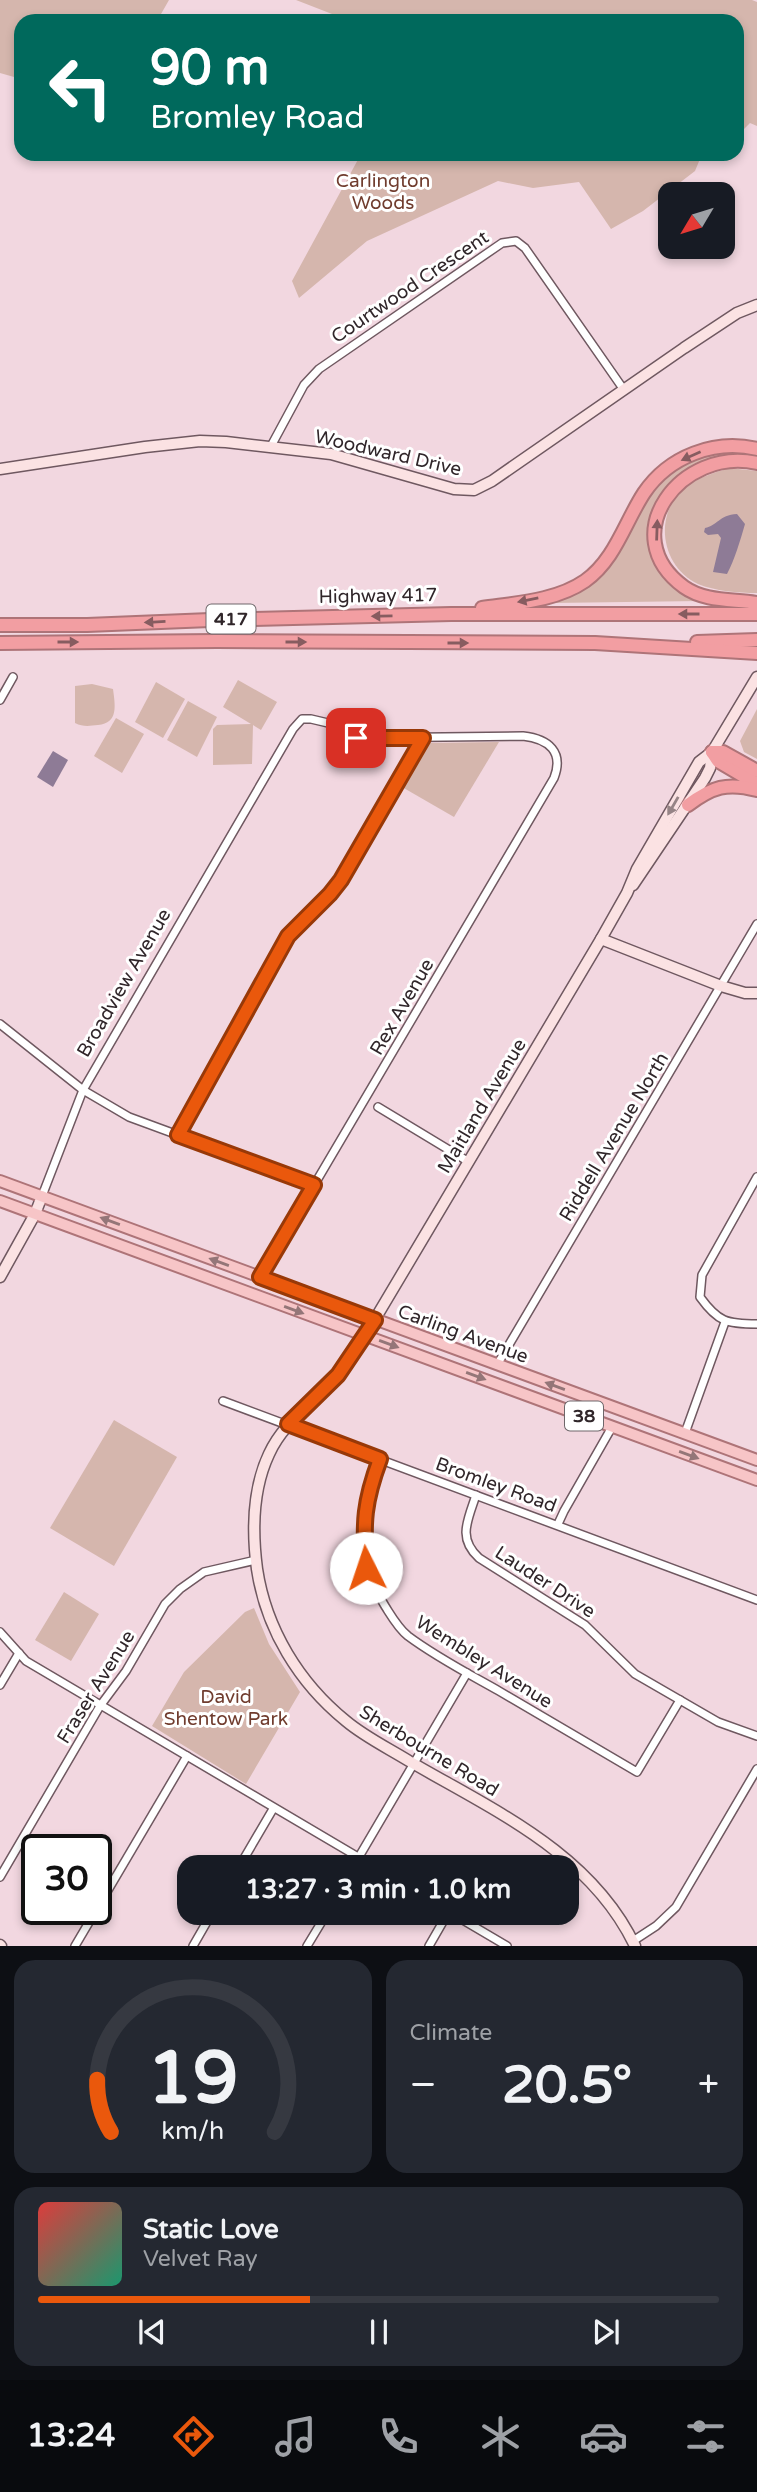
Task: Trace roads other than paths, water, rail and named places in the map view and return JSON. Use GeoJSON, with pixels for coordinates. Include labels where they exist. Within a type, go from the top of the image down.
{"type":"FeatureCollection","features":[{"type":"Feature","properties":{"kind":"highway"},"geometry":{"type":"LineString","coordinates":[[450,614],[566,591],[599,569],[644,493],[674,464],[699,451],[712,448],[739,446],[757,449]]}},
{"type":"Feature","properties":{"kind":"highway"},"geometry":{"type":"LineString","coordinates":[[757,463],[738,460],[711,465],[682,480],[664,500],[657,515],[655,536],[659,554],[668,571],[685,587],[709,598],[757,603]]}},
{"type":"Feature","properties":{"kind":"highway","name":"Highway 417"},"geometry":{"type":"LineString","coordinates":[[0,625],[87,625],[450,614],[757,614]]}},
{"type":"Feature","properties":{"kind":"highway","name":"417"},"geometry":{"type":"LineString","coordinates":[[0,643],[217,641],[638,644],[757,640]]}},
{"type":"Feature","properties":{"kind":"highway"},"geometry":{"type":"LineString","coordinates":[[638,644],[757,653]]}},
{"type":"Feature","properties":{"kind":"highway"},"geometry":{"type":"LineString","coordinates":[[712,752],[723,752],[757,771]]}},
{"type":"Feature","properties":{"kind":"highway"},"geometry":{"type":"LineString","coordinates":[[712,752],[718,761],[757,784]]}},
{"type":"Feature","properties":{"kind":"highway"},"geometry":{"type":"LineString","coordinates":[[688,805],[709,791],[725,786],[757,790]]}},
{"type":"Feature","properties":{"kind":"main road","name":"Carling Avenue"},"geometry":{"type":"LineString","coordinates":[[0,1181],[757,1460]]}},
{"type":"Feature","properties":{"kind":"main road","name":"Carling Avenue"},"geometry":{"type":"LineString","coordinates":[[0,1201],[757,1480]]}},
{"type":"Feature","properties":{"kind":"street","name":"Courtwood Crescent"},"geometry":{"type":"LineString","coordinates":[[270,448],[304,385],[319,369],[502,243],[516,241],[524,248],[624,390]]}},
{"type":"Feature","properties":{"kind":"street","name":"Woodward Drive"},"geometry":{"type":"LineString","coordinates":[[0,469],[200,441],[331,454],[454,489],[474,490],[492,481],[737,313],[757,306]]}},
{"type":"Feature","properties":{"kind":"street"},"geometry":{"type":"LineString","coordinates":[[0,700],[13,677]]}},
{"type":"Feature","properties":{"kind":"street","name":"Maitland Avenue"},"geometry":{"type":"LineString","coordinates":[[365,1336],[601,939],[637,869],[699,762],[712,752],[757,677]]}},
{"type":"Feature","properties":{"kind":"street","name":"Broadview Avenue"},"geometry":{"type":"LineString","coordinates":[[0,1277],[35,1214],[83,1090],[286,740],[302,719],[328,723],[356,738],[423,738]]}},
{"type":"Feature","properties":{"kind":"street","name":"Rex Avenue"},"geometry":{"type":"LineString","coordinates":[[260,1277],[554,778],[559,765],[554,750],[542,739],[523,736],[423,738]]}},
{"type":"Feature","properties":{"kind":"street"},"geometry":{"type":"LineString","coordinates":[[178,1135],[288,936],[341,880],[423,738]]}},
{"type":"Feature","properties":{"kind":"street","name":"Maitland Avenue"},"geometry":{"type":"LineString","coordinates":[[627,893],[645,871],[688,805],[710,768],[712,752]]}},
{"type":"Feature","properties":{"kind":"street","name":"Riddell Avenue North"},"geometry":{"type":"LineString","coordinates":[[497,1364],[757,924]]}},
{"type":"Feature","properties":{"kind":"street"},"geometry":{"type":"LineString","coordinates":[[601,939],[722,986],[745,993],[757,993]]}},
{"type":"Feature","properties":{"kind":"street"},"geometry":{"type":"LineString","coordinates":[[0,1024],[83,1090],[129,1117],[314,1185]]}},
{"type":"Feature","properties":{"kind":"street"},"geometry":{"type":"LineString","coordinates":[[379,1107],[469,1163]]}},
{"type":"Feature","properties":{"kind":"street"},"geometry":{"type":"LineString","coordinates":[[757,1177],[702,1276],[700,1297],[713,1314],[726,1322],[757,1324]]}},
{"type":"Feature","properties":{"kind":"street"},"geometry":{"type":"LineString","coordinates":[[685,1433],[726,1322]]}},
{"type":"Feature","properties":{"kind":"street","name":"Sherbourne Road"},"geometry":{"type":"LineString","coordinates":[[365,1336],[328,1386],[288,1424],[279,1436],[260,1475],[255,1505],[256,1560],[263,1600],[279,1638],[299,1672],[348,1724],[539,1838],[572,1863],[594,1885],[634,1944]]}},
{"type":"Feature","properties":{"kind":"street","name":"Bromley Road"},"geometry":{"type":"LineString","coordinates":[[223,1401],[757,1600]]}},
{"type":"Feature","properties":{"kind":"street"},"geometry":{"type":"LineString","coordinates":[[558,1524],[611,1427]]}},
{"type":"Feature","properties":{"kind":"street","name":"Wembley Avenue"},"geometry":{"type":"LineString","coordinates":[[380,1459],[365,1508],[363,1529],[366,1568],[373,1587],[406,1634],[467,1673],[637,1772],[680,1700]]}},
{"type":"Feature","properties":{"kind":"street","name":"Lauder Drive"},"geometry":{"type":"LineString","coordinates":[[476,1495],[465,1530],[469,1549],[479,1558],[585,1625],[635,1674],[718,1722],[757,1737]]}},
{"type":"Feature","properties":{"kind":"street","name":"Fraser Avenue"},"geometry":{"type":"LineString","coordinates":[[0,1877],[100,1706],[126,1671],[165,1604],[204,1572],[256,1560]]}},
{"type":"Feature","properties":{"kind":"street"},"geometry":{"type":"LineString","coordinates":[[0,1632],[26,1661],[354,1855]]}},
{"type":"Feature","properties":{"kind":"street"},"geometry":{"type":"LineString","coordinates":[[0,1685],[19,1653]]}},
{"type":"Feature","properties":{"kind":"street"},"geometry":{"type":"LineString","coordinates":[[361,1855],[467,1673]]}},
{"type":"Feature","properties":{"kind":"street"},"geometry":{"type":"LineString","coordinates":[[75,1946],[187,1756]]}},
{"type":"Feature","properties":{"kind":"street"},"geometry":{"type":"LineString","coordinates":[[634,1944],[677,1907],[757,1769]]}},
{"type":"Feature","properties":{"kind":"street"},"geometry":{"type":"LineString","coordinates":[[246,1855],[274,1809]]}},
{"type":"Feature","properties":{"kind":"street"},"geometry":{"type":"LineString","coordinates":[[193,1946],[205,1925]]}},
{"type":"Feature","properties":{"kind":"street"},"geometry":{"type":"LineString","coordinates":[[307,1946],[320,1925]]}},
{"type":"Feature","properties":{"kind":"street"},"geometry":{"type":"LineString","coordinates":[[429,1946],[442,1925]]}},
{"type":"Feature","properties":{"kind":"street"},"geometry":{"type":"LineString","coordinates":[[471,1925],[507,1946]]}},
{"type":"Feature","properties":{"kind":"park label","name":"Carlington Woods"},"geometry":{"type":"Point","coordinates":[383,192]}},
{"type":"Feature","properties":{"kind":"park label","name":"David Shentow Park"},"geometry":{"type":"Point","coordinates":[226,1708]}}]}
